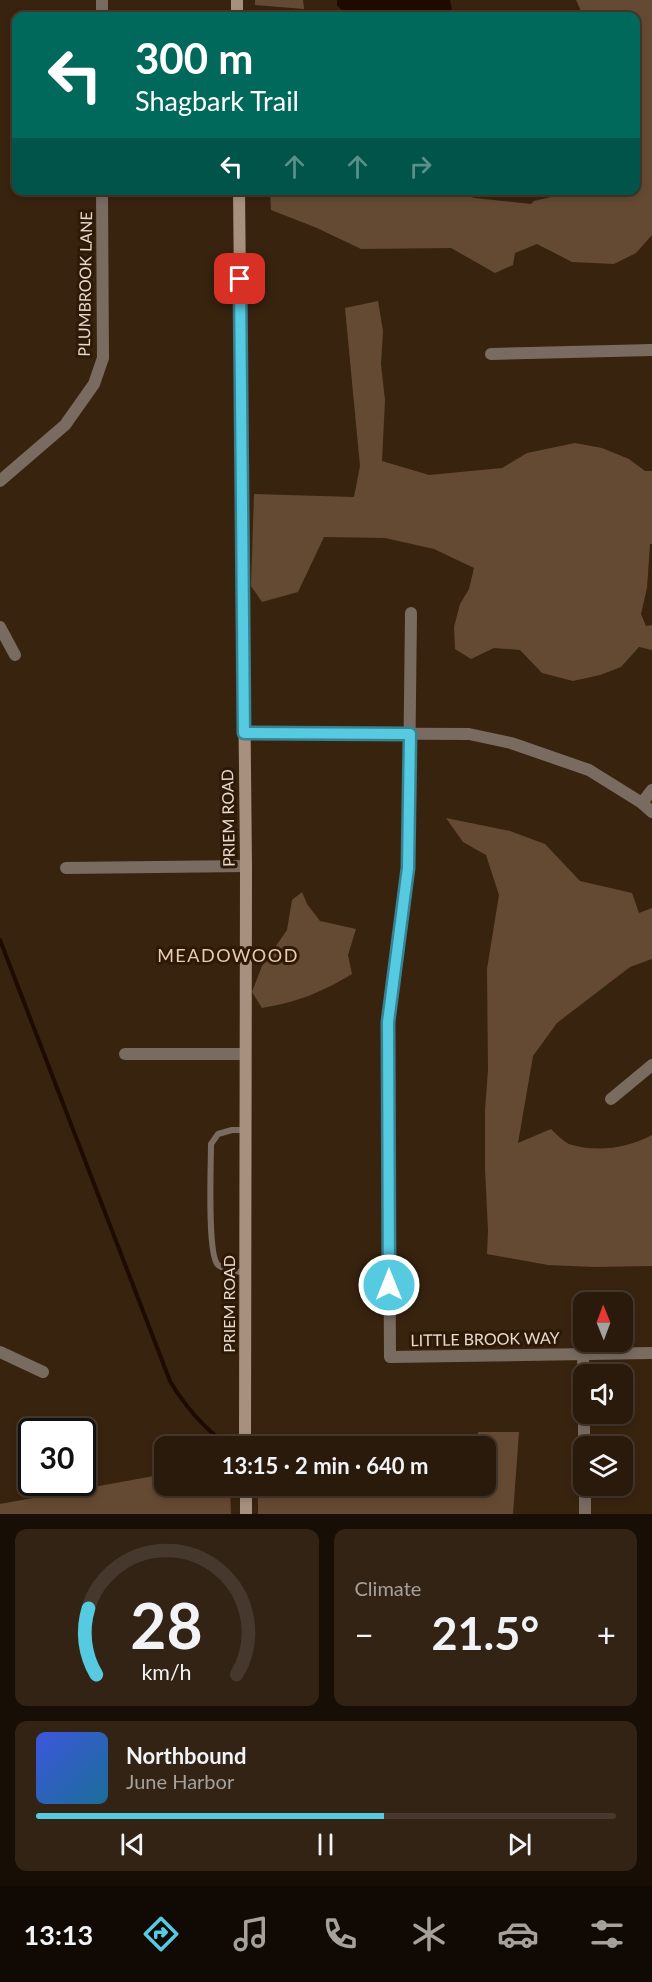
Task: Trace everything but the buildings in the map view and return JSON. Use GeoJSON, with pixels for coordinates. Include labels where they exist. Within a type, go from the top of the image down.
{"type":"FeatureCollection","features":[{"type":"Feature","properties":{"kind":"street","name":"PLUMBROOK LANE"},"geometry":{"type":"LineString","coordinates":[[0,481],[65,425],[94,384],[103,358],[102,195]]}},
{"type":"Feature","properties":{"kind":"street","name":"PRIEM ROAD"},"geometry":{"type":"LineString","coordinates":[[239,195],[246,866],[245,1436]]}},
{"type":"Feature","properties":{"kind":"street"},"geometry":{"type":"LineString","coordinates":[[491,354],[652,350]]}},
{"type":"Feature","properties":{"kind":"street"},"geometry":{"type":"LineString","coordinates":[[410,734],[411,613]]}},
{"type":"Feature","properties":{"kind":"street"},"geometry":{"type":"LineString","coordinates":[[0,627],[15,655]]}},
{"type":"Feature","properties":{"kind":"street"},"geometry":{"type":"LineString","coordinates":[[244,733],[469,734],[511,743],[589,770],[642,803],[652,812]]}},
{"type":"Feature","properties":{"kind":"street","name":"LITTLE BROOK WAY"},"geometry":{"type":"LineString","coordinates":[[410,734],[408,868],[388,1022],[390,1357],[652,1353]]}},
{"type":"Feature","properties":{"kind":"street"},"geometry":{"type":"LineString","coordinates":[[642,803],[652,790]]}},
{"type":"Feature","properties":{"kind":"street"},"geometry":{"type":"LineString","coordinates":[[66,868],[246,866]]}},
{"type":"Feature","properties":{"kind":"street"},"geometry":{"type":"LineString","coordinates":[[125,1054],[245,1054]]}},
{"type":"Feature","properties":{"kind":"street"},"geometry":{"type":"LineString","coordinates":[[611,1099],[652,1065]]}},
{"type":"Feature","properties":{"kind":"street"},"geometry":{"type":"LineString","coordinates":[[0,1353],[43,1372]]}},
{"type":"Feature","properties":{"kind":"street"},"geometry":{"type":"LineString","coordinates":[[583,1354],[583,1364]]}},
{"type":"Feature","properties":{"kind":"street"},"geometry":{"type":"LineString","coordinates":[[246,1496],[246,1514]]}},
{"type":"Feature","properties":{"kind":"street"},"geometry":{"type":"LineString","coordinates":[[585,1496],[585,1514]]}},
{"type":"Feature","properties":{"kind":"lane"},"geometry":{"type":"LineString","coordinates":[[245,1130],[224,1131],[218,1134],[211,1144],[211,1242],[214,1260],[219,1266],[245,1273]]}},
{"type":"Feature","properties":{"kind":"shaded area"},"geometry":{"type":"Polygon","coordinates":[[[255,0],[303,0],[304,9],[255,5],[255,0]]]}},
{"type":"Feature","properties":{"kind":"shaded area"},"geometry":{"type":"Polygon","coordinates":[[[337,0],[450,0],[452,12],[343,12],[337,5],[337,0]]]}},
{"type":"Feature","properties":{"kind":"shaded area"},"geometry":{"type":"Polygon","coordinates":[[[576,0],[652,0],[652,235],[636,253],[614,264],[572,262],[537,244],[515,253],[513,265],[495,273],[451,248],[361,249],[271,210],[270,195],[464,195],[531,204],[554,195],[640,195],[640,12],[581,11],[576,0]]]}},
{"type":"Feature","properties":{"kind":"shaded area"},"geometry":{"type":"Polygon","coordinates":[[[378,301],[383,331],[381,364],[385,400],[382,461],[429,475],[502,468],[527,453],[575,443],[602,448],[629,459],[645,471],[652,471],[652,544],[650,544],[647,588],[641,614],[646,626],[652,625],[652,650],[639,647],[621,667],[573,681],[542,673],[520,650],[494,648],[471,659],[455,649],[454,627],[460,604],[469,589],[474,568],[434,549],[385,538],[324,537],[298,592],[262,602],[251,586],[254,494],[354,497],[360,466],[345,308],[378,301]]]}},
{"type":"Feature","properties":{"kind":"shaded area"},"geometry":{"type":"Polygon","coordinates":[[[446,818],[510,831],[545,844],[580,881],[632,893],[639,913],[652,908],[652,959],[630,967],[557,1023],[533,1056],[518,1143],[551,1129],[569,1144],[601,1149],[633,1143],[652,1135],[652,1266],[548,1265],[487,1254],[485,1111],[488,1070],[487,969],[499,895],[486,855],[463,842],[446,818]]]}},
{"type":"Feature","properties":{"kind":"shaded area"},"geometry":{"type":"Polygon","coordinates":[[[302,892],[307,904],[320,921],[356,929],[348,955],[352,974],[308,996],[262,1008],[252,992],[262,966],[287,930],[292,900],[302,892]]]}},
{"type":"Feature","properties":{"kind":"shaded area"},"geometry":{"type":"Polygon","coordinates":[[[478,1432],[519,1432],[513,1514],[258,1514],[258,1496],[496,1496],[496,1436],[478,1436],[478,1432]]]}},
{"type":"Feature","properties":{"kind":"shaded area"},"geometry":{"type":"Polygon","coordinates":[[[154,1476],[154,1496],[230,1496],[231,1514],[0,1514],[0,1504],[44,1496],[96,1496],[96,1487],[154,1476]]]}},
{"type":"Feature","properties":{"kind":"waterway"},"geometry":{"type":"LineString","coordinates":[[0,940],[170,1381],[195,1416],[216,1436]]}},
{"type":"Feature","properties":{"kind":"district","name":"MEADOWOOD"},"geometry":{"type":"Point","coordinates":[228,956]}},
{"type":"Feature","properties":{"kind":"route"},"geometry":{"type":"LineString","coordinates":[[240,279],[244,733],[410,734],[408,868],[388,1022],[389,1285]]}}]}
